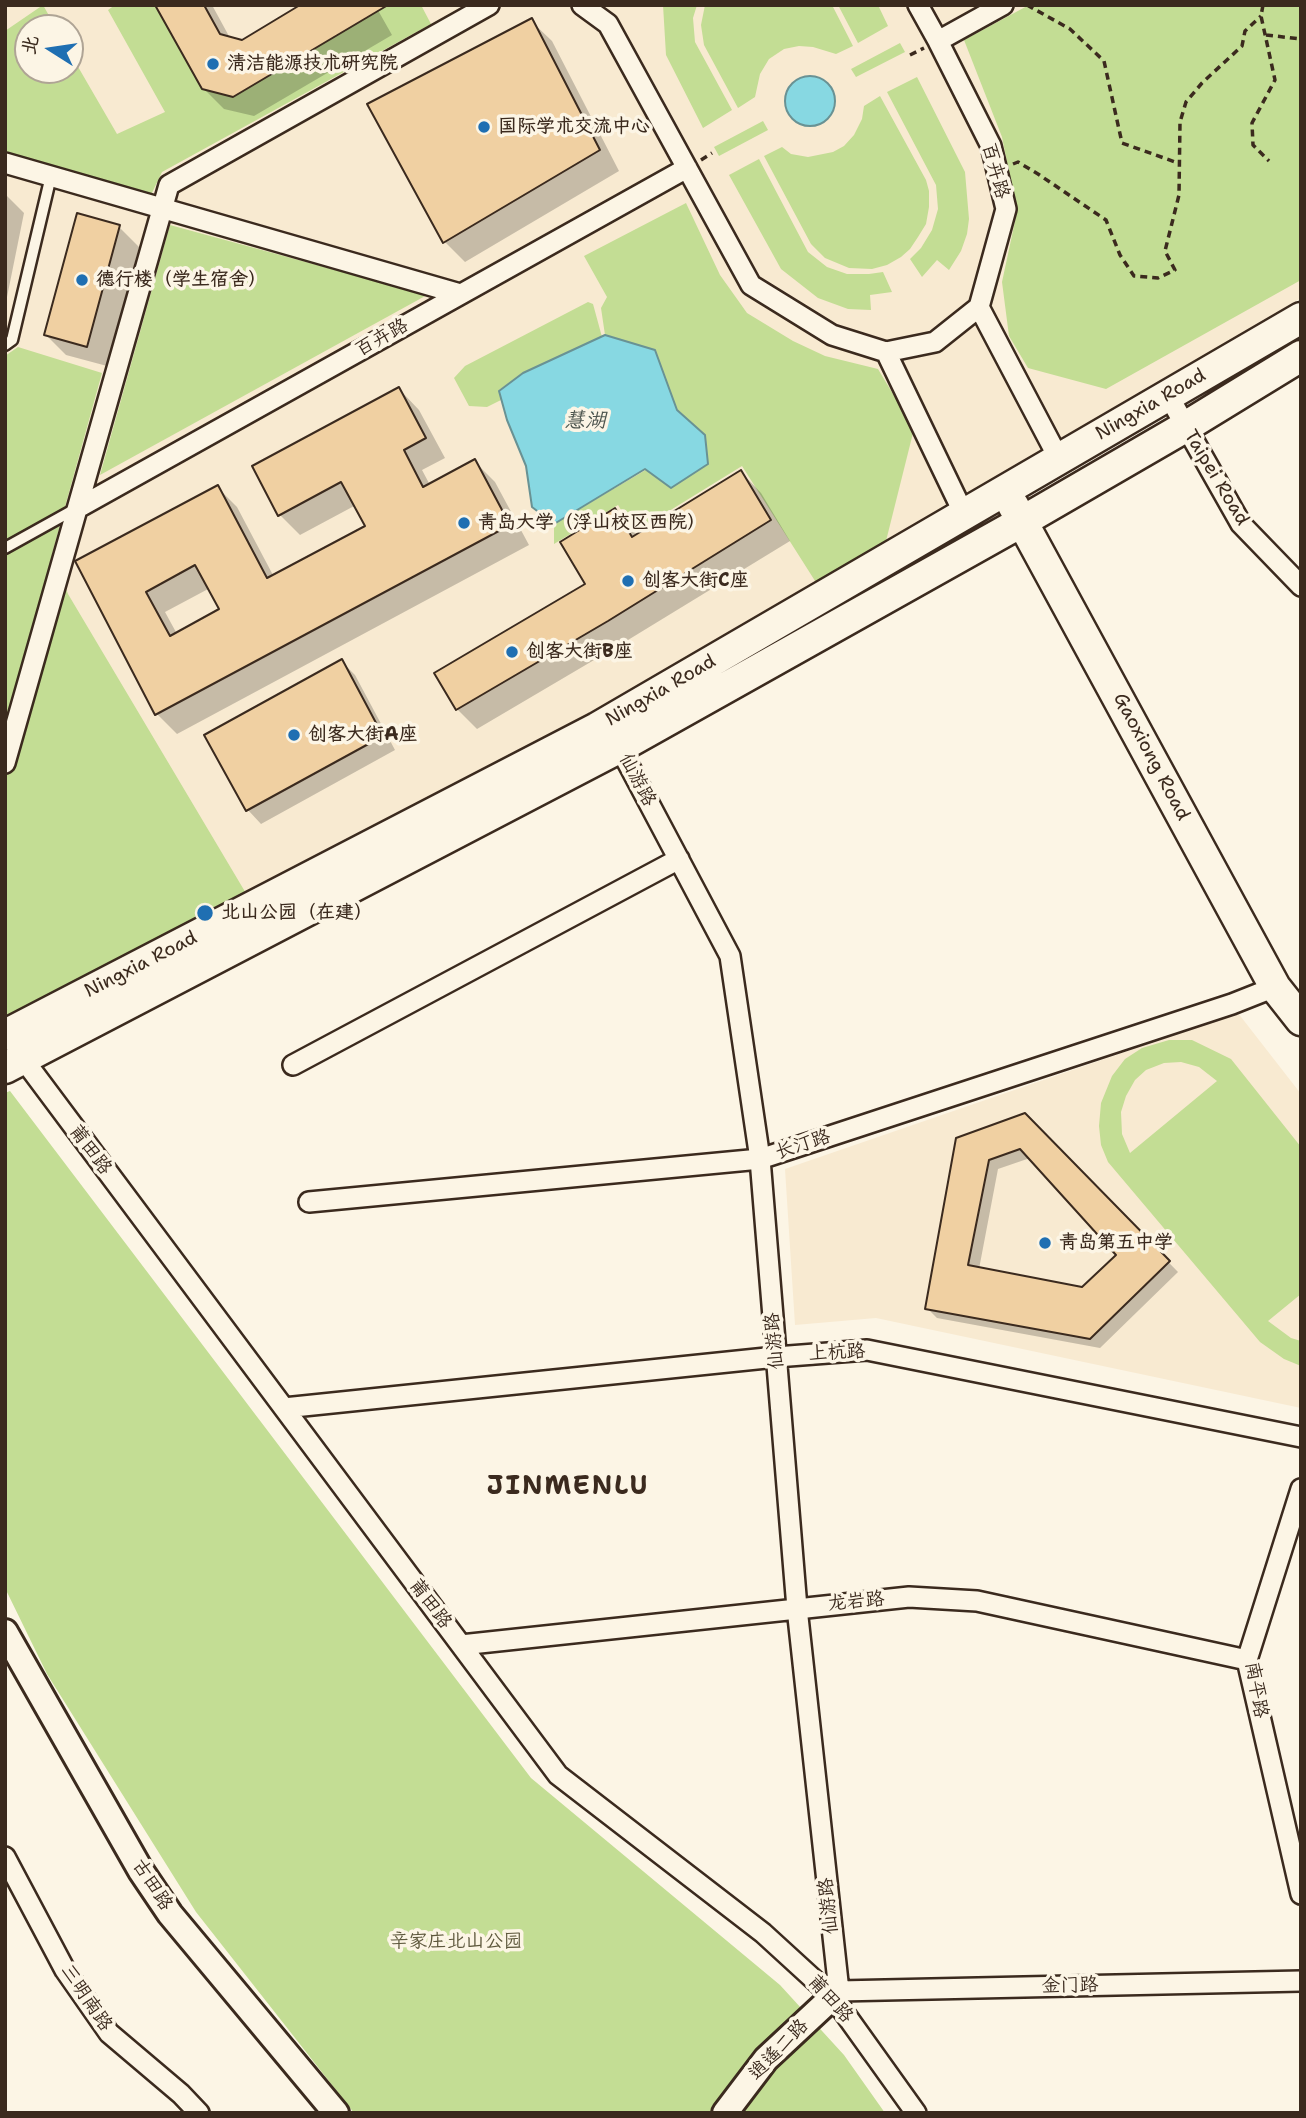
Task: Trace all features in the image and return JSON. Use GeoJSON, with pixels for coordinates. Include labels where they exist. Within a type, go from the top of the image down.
{"type":"FeatureCollection","features":[{"type":"Feature","properties":{"kind":"main road","name":"Ningxia Road"},"geometry":{"type":"LineString","coordinates":[[612,735],[963,512],[1004,491],[1301,318]]}},
{"type":"Feature","properties":{"kind":"main road","name":"Ningxia Road"},"geometry":{"type":"LineString","coordinates":[[10,1049],[1023,521],[1301,356]]}},
{"type":"Feature","properties":{"kind":"main road","name":"Gaoxiong Road"},"geometry":{"type":"LineString","coordinates":[[1004,491],[1023,521],[1275,987],[1301,1020]]}},
{"type":"Feature","properties":{"kind":"street"},"geometry":{"type":"LineString","coordinates":[[6,758],[169,185],[489,5]]}},
{"type":"Feature","properties":{"kind":"street"},"geometry":{"type":"LineString","coordinates":[[582,5],[608,23],[751,285],[832,335],[886,352],[935,342],[979,307],[1059,459]]}},
{"type":"Feature","properties":{"kind":"street","name":"百卉路"},"geometry":{"type":"LineString","coordinates":[[918,5],[991,146],[1006,209],[979,307]]}},
{"type":"Feature","properties":{"kind":"street"},"geometry":{"type":"LineString","coordinates":[[939,41],[1003,5]]}},
{"type":"Feature","properties":{"kind":"street"},"geometry":{"type":"LineString","coordinates":[[5,163],[460,294]]}},
{"type":"Feature","properties":{"kind":"street","name":"百卉路"},"geometry":{"type":"LineString","coordinates":[[78,508],[687,168]]}},
{"type":"Feature","properties":{"kind":"street"},"geometry":{"type":"LineString","coordinates":[[886,352],[963,512]]}},
{"type":"Feature","properties":{"kind":"street","name":"Taipei Road"},"geometry":{"type":"LineString","coordinates":[[1168,395],[1241,524],[1301,586]]}},
{"type":"Feature","properties":{"kind":"street","name":"仙游路"},"geometry":{"type":"LineString","coordinates":[[612,735],[730,956],[760,1159],[797,1608],[836,1994]]}},
{"type":"Feature","properties":{"kind":"street"},"geometry":{"type":"LineString","coordinates":[[293,1065],[679,859]]}},
{"type":"Feature","properties":{"kind":"street","name":"长汀路"},"geometry":{"type":"LineString","coordinates":[[309,1202],[760,1159],[1232,1004],[1275,987]]}},
{"type":"Feature","properties":{"kind":"street","name":"莆田路"},"geometry":{"type":"LineString","coordinates":[[10,1049],[284,1408],[558,1775],[763,1933],[836,1994],[916,2113]]}},
{"type":"Feature","properties":{"kind":"street","name":"上杭路"},"geometry":{"type":"LineString","coordinates":[[284,1408],[867,1350],[1301,1437]]}},
{"type":"Feature","properties":{"kind":"street","name":"南平路"},"geometry":{"type":"LineString","coordinates":[[1301,1489],[1247,1660],[1301,1894]]}},
{"type":"Feature","properties":{"kind":"street","name":"龙岩路"},"geometry":{"type":"LineString","coordinates":[[461,1645],[909,1597],[977,1601],[1247,1660]]}},
{"type":"Feature","properties":{"kind":"street","name":"古田路"},"geometry":{"type":"LineString","coordinates":[[5,1632],[12,1664],[170,1914],[336,2113]]}},
{"type":"Feature","properties":{"kind":"street","name":"三明南路"},"geometry":{"type":"LineString","coordinates":[[5,1857],[65,1970],[109,2033],[181,2094],[199,2113]]}},
{"type":"Feature","properties":{"kind":"street","name":"金门路"},"geometry":{"type":"LineString","coordinates":[[836,1994],[1301,1981]]}},
{"type":"Feature","properties":{"kind":"street","name":"逍遥二路"},"geometry":{"type":"LineString","coordinates":[[724,2113],[766,2059],[836,1994]]}},
{"type":"Feature","properties":{"kind":"lane"},"geometry":{"type":"LineString","coordinates":[[5,345],[12,340],[51,176]]}},
{"type":"Feature","properties":{"kind":"lane"},"geometry":{"type":"LineString","coordinates":[[5,548],[78,508]]}},
{"type":"Feature","properties":{"kind":"path"},"geometry":{"type":"LineString","coordinates":[[1027,5],[1070,29],[1104,61],[1122,143],[1178,163]]}},
{"type":"Feature","properties":{"kind":"path"},"geometry":{"type":"LineString","coordinates":[[1263,5],[1261,16],[1275,80],[1252,123],[1253,145],[1269,161]]}},
{"type":"Feature","properties":{"kind":"path"},"geometry":{"type":"LineString","coordinates":[[997,170],[1018,162],[1106,220],[1120,256],[1135,276],[1158,278],[1175,270],[1165,251],[1179,195],[1180,122],[1186,102],[1202,83],[1242,46],[1245,31],[1261,16]]}},
{"type":"Feature","properties":{"kind":"path"},"geometry":{"type":"LineString","coordinates":[[1266,35],[1301,39]]}},
{"type":"Feature","properties":{"kind":"shaded area","name":"青岛大学（浮山校区西院）"},"geometry":{"type":"Polygon","coordinates":[[[5,5],[1301,5],[1301,298],[962,501],[617,701],[5,1026],[5,5]]]}},
{"type":"Feature","properties":{"kind":"shaded area","name":"青岛第五中学"},"geometry":{"type":"Polygon","coordinates":[[[1238,1013],[1301,1094],[1301,1408],[876,1318],[795,1325],[785,1169],[1238,1013]]]}},
{"type":"Feature","properties":{"kind":"green space"},"geometry":{"type":"Polygon","coordinates":[[[43,5],[48,14],[30,14],[43,5]]]}},
{"type":"Feature","properties":{"kind":"green space"},"geometry":{"type":"Polygon","coordinates":[[[115,5],[155,5],[202,89],[233,97],[373,14],[368,5],[421,5],[431,24],[162,172],[151,195],[5,152],[5,31],[14,25],[14,84],[84,84],[84,77],[117,134],[165,112],[108,10],[115,5]]]}},
{"type":"Feature","properties":{"kind":"green space"},"geometry":{"type":"Polygon","coordinates":[[[663,5],[697,5],[693,18],[695,42],[732,110],[703,128],[666,55],[663,5]]]}},
{"type":"Feature","properties":{"kind":"green space"},"geometry":{"type":"Polygon","coordinates":[[[705,5],[832,5],[853,46],[836,54],[813,47],[784,49],[769,59],[760,74],[755,97],[738,108],[704,45],[701,25],[705,5]]]}},
{"type":"Feature","properties":{"kind":"green space"},"geometry":{"type":"Polygon","coordinates":[[[838,5],[878,5],[888,26],[858,43],[838,5]]]}},
{"type":"Feature","properties":{"kind":"green space"},"geometry":{"type":"Polygon","coordinates":[[[1029,5],[1301,5],[1301,280],[1106,389],[1028,368],[1009,336],[1002,282],[1017,212],[1002,137],[964,40],[1029,5]]]}},
{"type":"Feature","properties":{"kind":"green space"},"geometry":{"type":"Polygon","coordinates":[[[900,43],[905,52],[856,77],[851,69],[900,43]]]}},
{"type":"Feature","properties":{"kind":"green space"},"geometry":{"type":"Polygon","coordinates":[[[917,77],[965,172],[969,219],[961,251],[949,270],[937,260],[922,277],[910,259],[921,248],[932,230],[938,209],[936,185],[887,92],[917,77]]]}},
{"type":"Feature","properties":{"kind":"green space"},"geometry":{"type":"Polygon","coordinates":[[[880,96],[926,180],[929,207],[926,224],[910,249],[887,265],[872,269],[849,268],[825,258],[811,244],[764,156],[782,147],[791,154],[808,157],[833,152],[844,146],[854,135],[862,119],[864,106],[880,96]]]}},
{"type":"Feature","properties":{"kind":"green space"},"geometry":{"type":"Polygon","coordinates":[[[763,121],[768,130],[719,156],[714,147],[763,121]]]}},
{"type":"Feature","properties":{"kind":"green space"},"geometry":{"type":"Polygon","coordinates":[[[759,159],[808,252],[827,267],[847,274],[883,272],[892,292],[870,295],[871,310],[848,309],[818,298],[781,269],[729,175],[759,159]]]}},
{"type":"Feature","properties":{"kind":"green space"},"geometry":{"type":"Polygon","coordinates":[[[686,203],[720,275],[747,313],[793,341],[825,356],[878,369],[914,429],[885,545],[817,584],[742,466],[635,532],[618,505],[554,544],[554,524],[705,435],[677,410],[655,350],[605,335],[601,308],[607,297],[584,256],[686,203]]]}},
{"type":"Feature","properties":{"kind":"green space"},"geometry":{"type":"Polygon","coordinates":[[[170,225],[427,295],[100,475],[170,225]]]}},
{"type":"Feature","properties":{"kind":"green space"},"geometry":{"type":"Polygon","coordinates":[[[588,302],[593,304],[602,337],[523,373],[499,390],[501,400],[487,407],[469,406],[454,378],[465,366],[588,302]]]}},
{"type":"Feature","properties":{"kind":"green space"},"geometry":{"type":"Polygon","coordinates":[[[18,347],[102,373],[52,554],[68,594],[247,895],[5,1026],[5,356],[18,347]]]}},
{"type":"Feature","properties":{"kind":"green space"},"geometry":{"type":"Polygon","coordinates":[[[1169,1040],[1192,1040],[1231,1059],[1301,1147],[1301,1294],[1268,1321],[1291,1338],[1301,1341],[1301,1366],[1284,1359],[1260,1342],[1108,1162],[1101,1145],[1101,1103],[1112,1076],[1125,1059],[1142,1048],[1169,1040]],[[1181,1062],[1164,1063],[1146,1070],[1135,1080],[1121,1112],[1122,1134],[1130,1153],[1217,1081],[1199,1067],[1181,1062]]]}},
{"type":"Feature","properties":{"kind":"green space","name":"辛家庄北山公园"},"geometry":{"type":"Polygon","coordinates":[[[10,1091],[531,1778],[780,1985],[844,2055],[885,2113],[354,2113],[196,1912],[47,1674],[5,1588],[5,1093],[10,1091]]]}},
{"type":"Feature","properties":{"kind":"water"},"geometry":{"type":"Polygon","coordinates":[[[810,76],[828,83],[835,101],[828,119],[810,126],[792,119],[785,101],[792,83],[810,76]]]}},
{"type":"Feature","properties":{"kind":"water","name":"慧湖"},"geometry":{"type":"Polygon","coordinates":[[[605,335],[655,350],[677,410],[705,435],[708,464],[671,488],[645,469],[554,524],[532,507],[526,466],[507,420],[499,391],[523,373],[605,335]]]}},
{"type":"Feature","properties":{"kind":"building"},"geometry":{"type":"Polygon","coordinates":[[[155,5],[204,5],[220,34],[242,40],[300,5],[388,5],[233,97],[202,89],[155,5]]]}},
{"type":"Feature","properties":{"kind":"building","name":"国际学术交流中心"},"geometry":{"type":"Polygon","coordinates":[[[532,18],[600,150],[443,243],[367,104],[532,18]]]}},
{"type":"Feature","properties":{"kind":"building","name":"德行楼（学生宿舍）"},"geometry":{"type":"Polygon","coordinates":[[[77,213],[120,225],[87,347],[44,335],[77,213]]]}},
{"type":"Feature","properties":{"kind":"building"},"geometry":{"type":"Polygon","coordinates":[[[399,387],[426,438],[404,450],[423,487],[475,459],[510,525],[155,715],[75,561],[218,485],[267,578],[365,526],[341,482],[278,516],[252,466],[399,387]],[[195,565],[146,592],[170,636],[219,609],[195,565]]]}},
{"type":"Feature","properties":{"kind":"building","name":"创客大街C座"},"geometry":{"type":"Polygon","coordinates":[[[741,470],[771,520],[608,621],[456,710],[434,673],[585,584],[560,542],[615,508],[632,537],[741,470]]]}},
{"type":"Feature","properties":{"kind":"building","name":"创客大街A座"},"geometry":{"type":"Polygon","coordinates":[[[342,659],[383,736],[246,811],[204,735],[342,659]]]}},
{"type":"Feature","properties":{"kind":"building"},"geometry":{"type":"Polygon","coordinates":[[[1025,1113],[1170,1261],[1090,1339],[925,1309],[956,1138],[1025,1113]],[[1020,1149],[989,1160],[968,1265],[1082,1287],[1116,1255],[1020,1149]]]}},
{"type":"Feature","properties":{"kind":"place","name":"清洁能源技术研究院"},"geometry":{"type":"Point","coordinates":[213,64]}},
{"type":"Feature","properties":{"kind":"place","name":"国际学术交流中心"},"geometry":{"type":"Point","coordinates":[484,127]}},
{"type":"Feature","properties":{"kind":"place","name":"德行楼（学生宿舍）"},"geometry":{"type":"Point","coordinates":[82,280]}},
{"type":"Feature","properties":{"kind":"place","name":"青岛大学（浮山校区西院）"},"geometry":{"type":"Point","coordinates":[464,523]}},
{"type":"Feature","properties":{"kind":"place","name":"创客大街C座"},"geometry":{"type":"Point","coordinates":[628,581]}},
{"type":"Feature","properties":{"kind":"place","name":"创客大街B座"},"geometry":{"type":"Point","coordinates":[512,652]}},
{"type":"Feature","properties":{"kind":"place","name":"创客大街A座"},"geometry":{"type":"Point","coordinates":[294,735]}},
{"type":"Feature","properties":{"kind":"place","name":"北山公园（在建）"},"geometry":{"type":"Point","coordinates":[205,913]}},
{"type":"Feature","properties":{"kind":"place","name":"青岛第五中学"},"geometry":{"type":"Point","coordinates":[1045,1243]}},
{"type":"Feature","properties":{"kind":"district","name":"JINMENLU"},"geometry":{"type":"Point","coordinates":[568,1487]}}]}
